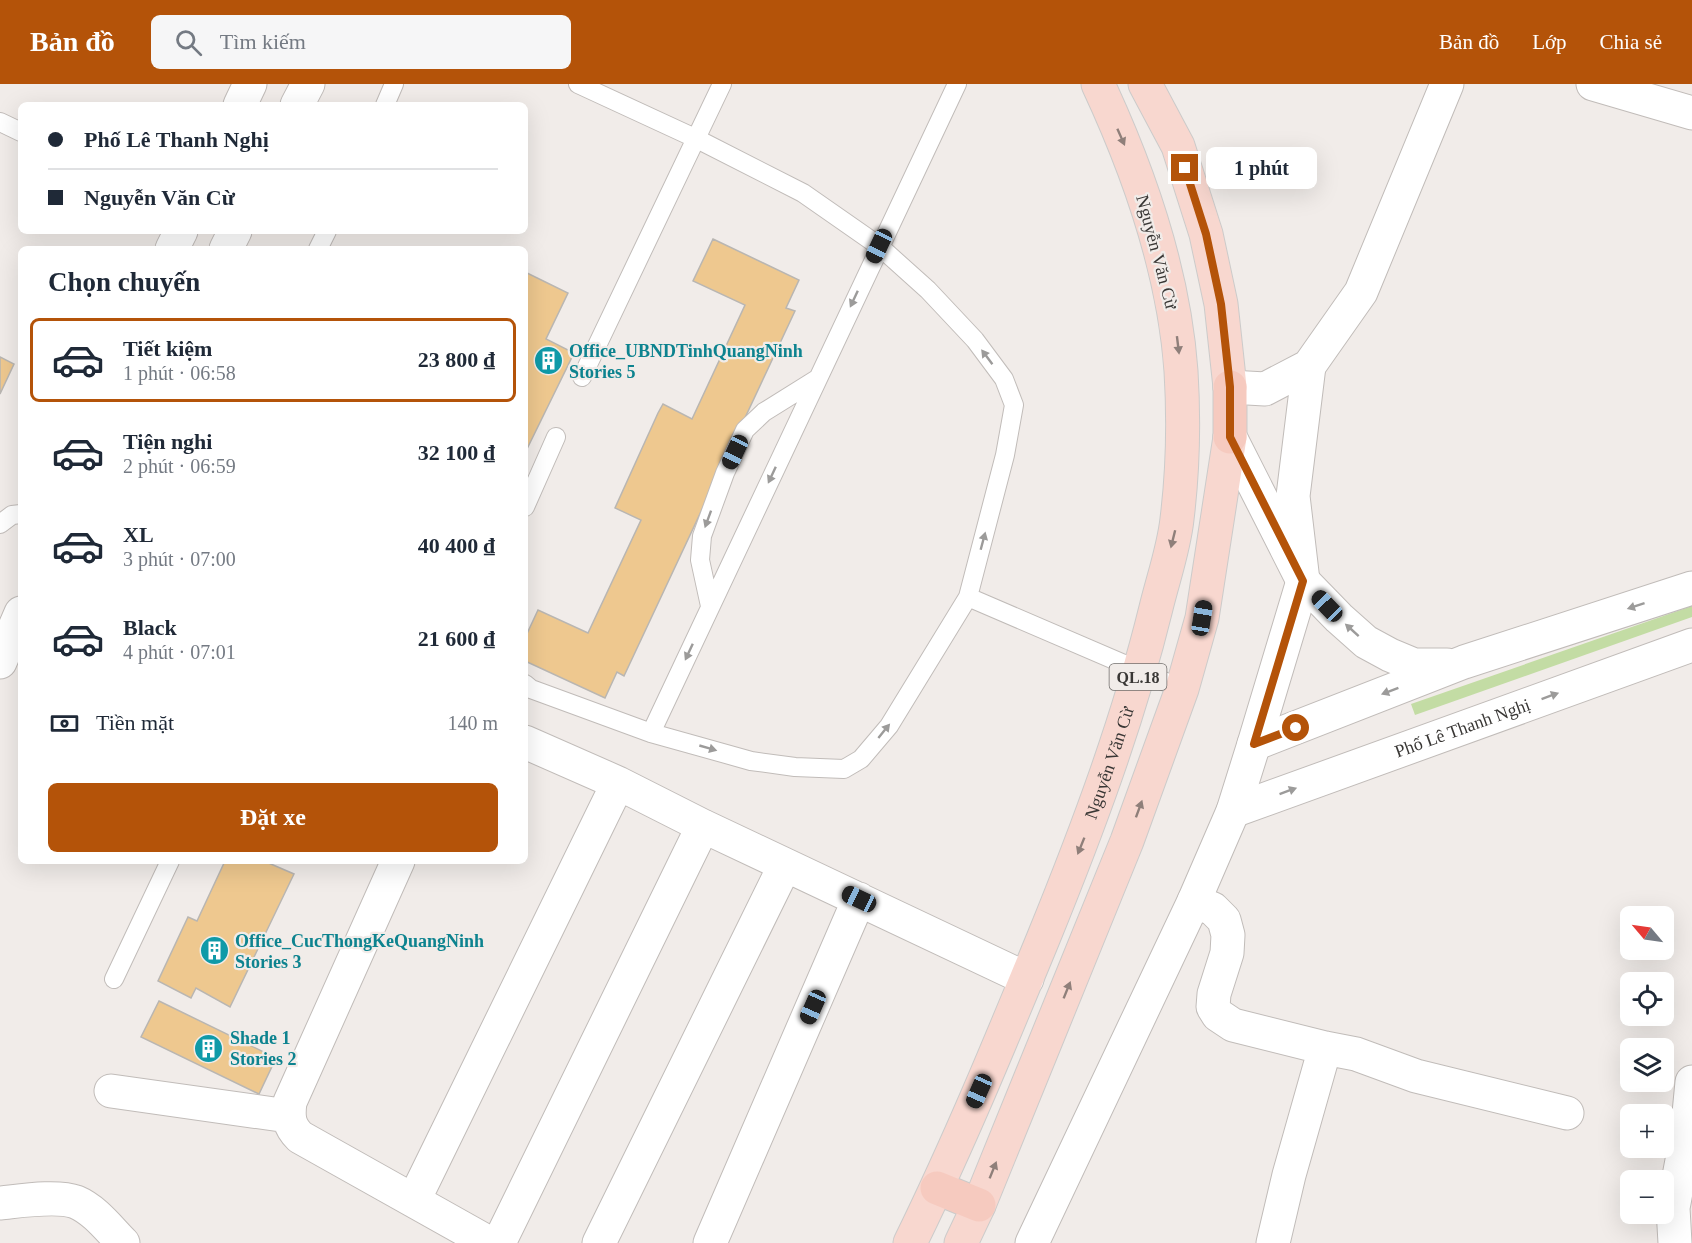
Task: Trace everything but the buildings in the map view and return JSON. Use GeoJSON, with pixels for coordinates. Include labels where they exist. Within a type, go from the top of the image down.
{"type":"FeatureCollection","features":[{"type":"Feature","properties":{"kind":"highway","name":"QL.18"},"geometry":{"type":"LineString","coordinates":[[1230,387],[1230,437]]}},
{"type":"Feature","properties":{"kind":"highway"},"geometry":{"type":"LineString","coordinates":[[937,1188],[979,1205]]}},
{"type":"Feature","properties":{"kind":"main road","name":"Nguyễn Văn Cừ"},"geometry":{"type":"LineString","coordinates":[[910,1243],[937,1188],[1087,832],[1140,672],[1177,521],[1182,443],[1181,371],[1172,297],[1143,194],[1098,84]]}},
{"type":"Feature","properties":{"kind":"main road","name":"QL.18"},"geometry":{"type":"LineString","coordinates":[[1145,84],[1178,146],[1206,234],[1221,304],[1230,387]]}},
{"type":"Feature","properties":{"kind":"main road","name":"QL.18"},"geometry":{"type":"LineString","coordinates":[[961,1243],[979,1205],[1127,841],[1182,689],[1202,618],[1230,437]]}},
{"type":"Feature","properties":{"kind":"street"},"geometry":{"type":"LineString","coordinates":[[241,102],[250,84]]}},
{"type":"Feature","properties":{"kind":"street"},"geometry":{"type":"LineString","coordinates":[[299,102],[308,84]]}},
{"type":"Feature","properties":{"kind":"street"},"geometry":{"type":"LineString","coordinates":[[1032,1243],[1194,901],[1233,811],[1303,581],[1293,496],[1309,366],[1361,292],[1447,84]]}},
{"type":"Feature","properties":{"kind":"street"},"geometry":{"type":"LineString","coordinates":[[1593,84],[1692,112]]}},
{"type":"Feature","properties":{"kind":"street"},"geometry":{"type":"LineString","coordinates":[[1230,387],[1265,388],[1309,366]]}},
{"type":"Feature","properties":{"kind":"street"},"geometry":{"type":"LineString","coordinates":[[1230,437],[1303,581],[1339,618],[1366,642],[1414,664],[1440,665],[1464,662]]}},
{"type":"Feature","properties":{"kind":"street"},"geometry":{"type":"LineString","coordinates":[[1254,744],[1464,662],[1692,588]]}},
{"type":"Feature","properties":{"kind":"street"},"geometry":{"type":"LineString","coordinates":[[0,662],[18,620]]}},
{"type":"Feature","properties":{"kind":"street","name":"Phố Lê Thanh Nghị"},"geometry":{"type":"LineString","coordinates":[[1233,811],[1692,645]]}},
{"type":"Feature","properties":{"kind":"street"},"geometry":{"type":"LineString","coordinates":[[528,743],[618,783],[784,865],[1027,979]]}},
{"type":"Feature","properties":{"kind":"street"},"geometry":{"type":"LineString","coordinates":[[414,1200],[618,783]]}},
{"type":"Feature","properties":{"kind":"street"},"geometry":{"type":"LineString","coordinates":[[499,1243],[703,826]]}},
{"type":"Feature","properties":{"kind":"street"},"geometry":{"type":"LineString","coordinates":[[397,864],[290,1102],[288,1116],[290,1128],[300,1137],[489,1243]]}},
{"type":"Feature","properties":{"kind":"street"},"geometry":{"type":"LineString","coordinates":[[599,1243],[784,865]]}},
{"type":"Feature","properties":{"kind":"street"},"geometry":{"type":"LineString","coordinates":[[710,1243],[859,899]]}},
{"type":"Feature","properties":{"kind":"street"},"geometry":{"type":"LineString","coordinates":[[1194,901],[1213,909],[1224,920],[1228,935],[1227,952],[1214,994],[1213,1008],[1218,1015],[1233,1025],[1356,1054],[1416,1076],[1566,1113]]}},
{"type":"Feature","properties":{"kind":"street"},"geometry":{"type":"LineString","coordinates":[[1273,1243],[1289,1174],[1325,1048]]}},
{"type":"Feature","properties":{"kind":"street"},"geometry":{"type":"LineString","coordinates":[[1675,1243],[1673,1208],[1687,1134],[1692,1082]]}},
{"type":"Feature","properties":{"kind":"street"},"geometry":{"type":"LineString","coordinates":[[111,1091],[288,1116]]}},
{"type":"Feature","properties":{"kind":"street"},"geometry":{"type":"LineString","coordinates":[[0,1203],[38,1198],[75,1202],[97,1216],[123,1243]]}},
{"type":"Feature","properties":{"kind":"lane"},"geometry":{"type":"LineString","coordinates":[[386,102],[394,84]]}},
{"type":"Feature","properties":{"kind":"lane"},"geometry":{"type":"LineString","coordinates":[[528,686],[651,733],[752,761],[795,767],[844,769],[861,759],[889,726],[968,597],[1005,455],[1014,405],[1004,379],[975,340],[928,290],[879,246],[803,193],[697,138],[578,84]]}},
{"type":"Feature","properties":{"kind":"lane"},"geometry":{"type":"LineString","coordinates":[[582,377],[722,84]]}},
{"type":"Feature","properties":{"kind":"lane"},"geometry":{"type":"LineString","coordinates":[[651,733],[957,84]]}},
{"type":"Feature","properties":{"kind":"lane"},"geometry":{"type":"LineString","coordinates":[[0,122],[18,131]]}},
{"type":"Feature","properties":{"kind":"lane"},"geometry":{"type":"LineString","coordinates":[[710,606],[700,560],[702,536],[725,473],[745,430],[765,412],[817,379]]}},
{"type":"Feature","properties":{"kind":"lane"},"geometry":{"type":"LineString","coordinates":[[528,500],[556,437]]}},
{"type":"Feature","properties":{"kind":"lane"},"geometry":{"type":"LineString","coordinates":[[0,524],[12,515],[18,514]]}},
{"type":"Feature","properties":{"kind":"lane"},"geometry":{"type":"LineString","coordinates":[[968,597],[1182,689]]}},
{"type":"Feature","properties":{"kind":"lane"},"geometry":{"type":"LineString","coordinates":[[114,979],[169,864]]}},
{"type":"Feature","properties":{"kind":"green space"},"geometry":{"type":"Polygon","coordinates":[[[1692,606],[1692,617],[1415,715],[1411,704],[1692,606]]]}},
{"type":"Feature","properties":{"kind":"place","name":"Office_UBNDTinhQuangNinh Stories 5"},"geometry":{"type":"Point","coordinates":[548,361]}},
{"type":"Feature","properties":{"kind":"place","name":"Office_CucThongKeQuangNinh Stories 3"},"geometry":{"type":"Point","coordinates":[214,951]}},
{"type":"Feature","properties":{"kind":"place","name":"Shade 1 Stories 2"},"geometry":{"type":"Point","coordinates":[209,1048]}},
{"type":"Feature","properties":{"kind":"route"},"geometry":{"type":"LineString","coordinates":[[1185,168],[1206,234],[1221,304],[1230,387],[1230,437],[1303,581],[1254,744],[1296,728]]}}]}
